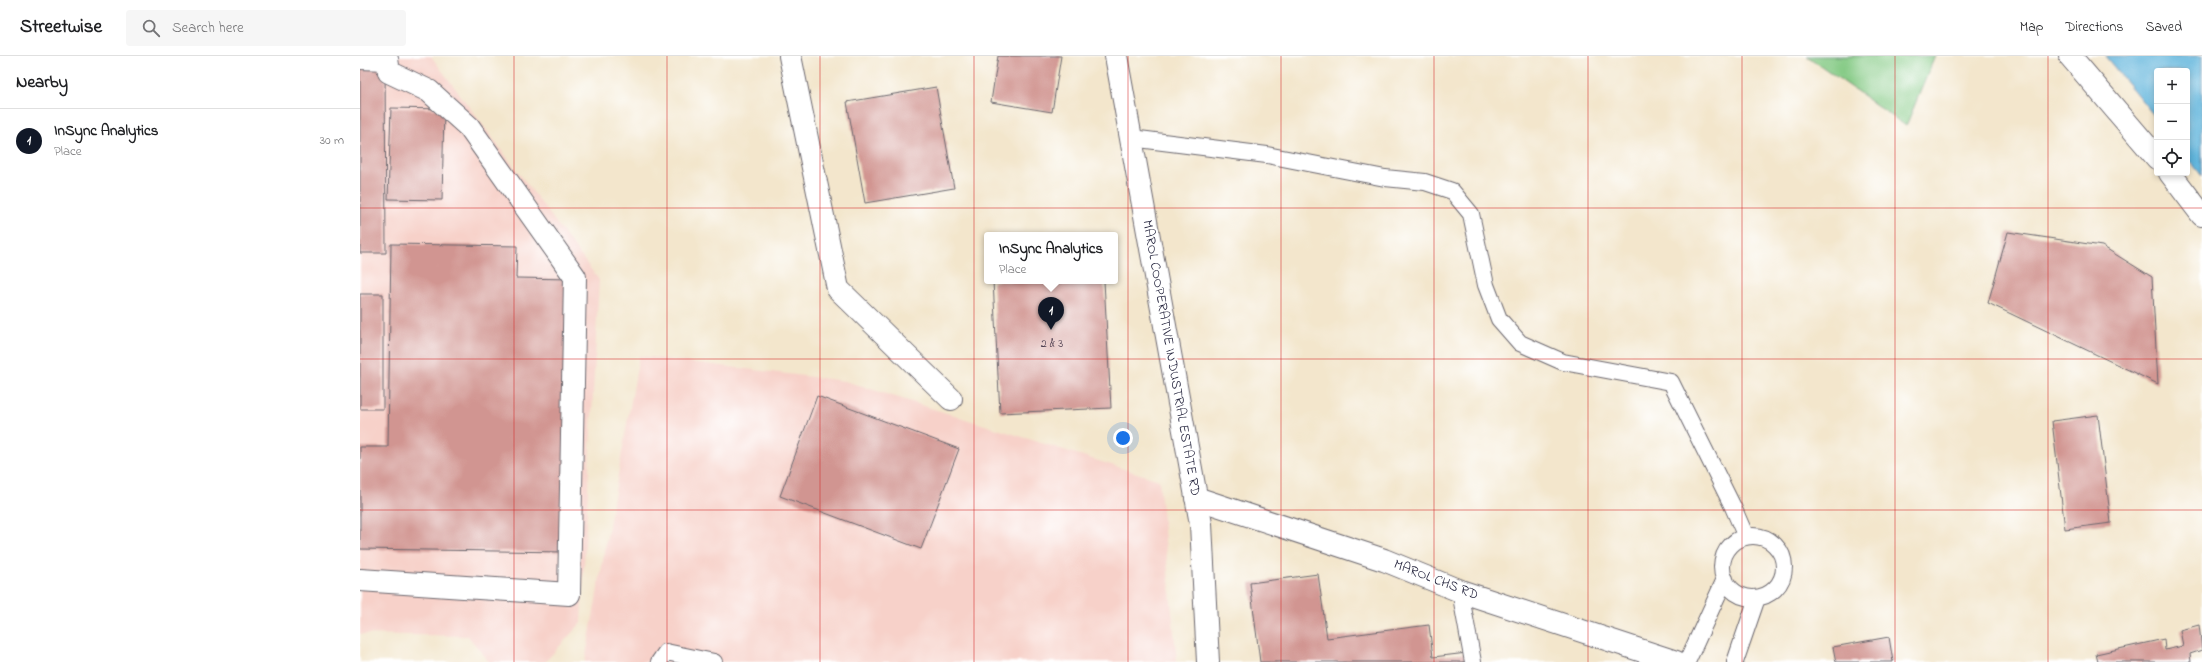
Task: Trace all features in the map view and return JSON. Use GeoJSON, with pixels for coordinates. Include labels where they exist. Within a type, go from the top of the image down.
{"type":"FeatureCollection","features":[{"type":"Feature","properties":{"kind":"street"},"geometry":{"type":"LineString","coordinates":[[790,56],[838,290],[951,399]]}},
{"type":"Feature","properties":{"kind":"street","name":"MAROL COOPERATIVE INDUSTRIAL ESTATE RD"},"geometry":{"type":"LineString","coordinates":[[1116,56],[1201,524],[1208,662]]}},
{"type":"Feature","properties":{"kind":"street"},"geometry":{"type":"LineString","coordinates":[[2070,56],[2154,154]]}},
{"type":"Feature","properties":{"kind":"street"},"geometry":{"type":"LineString","coordinates":[[360,58],[387,59],[389,72],[429,91],[469,127],[575,277],[569,594],[360,580]]}},
{"type":"Feature","properties":{"kind":"street"},"geometry":{"type":"LineString","coordinates":[[2172,176],[2202,215]]}},
{"type":"Feature","properties":{"kind":"street","name":"MAROL CHS RD"},"geometry":{"type":"LineString","coordinates":[[1196,498],[1384,560],[1460,591],[1676,662]]}},
{"type":"Feature","properties":{"kind":"lane"},"geometry":{"type":"LineString","coordinates":[[1130,138],[1267,155],[1385,178],[1425,182],[1452,191],[1472,214],[1486,285],[1499,319],[1520,343],[1563,362],[1671,382],[1734,506],[1746,537]]}},
{"type":"Feature","properties":{"kind":"lane"},"geometry":{"type":"LineString","coordinates":[[1746,537],[1766,539],[1774,544],[1784,561],[1784,572],[1775,589],[1757,598],[1738,594],[1725,579],[1722,568],[1728,548],[1736,541],[1746,537]]}},
{"type":"Feature","properties":{"kind":"lane"},"geometry":{"type":"LineString","coordinates":[[1687,662],[1725,579]]}},
{"type":"Feature","properties":{"kind":"lane"},"geometry":{"type":"LineString","coordinates":[[1460,591],[1473,662]]}},
{"type":"Feature","properties":{"kind":"lane"},"geometry":{"type":"LineString","coordinates":[[1735,662],[1757,598]]}},
{"type":"Feature","properties":{"kind":"lane"},"geometry":{"type":"LineString","coordinates":[[658,662],[666,652],[714,662]]}},
{"type":"Feature","properties":{"kind":"shaded area"},"geometry":{"type":"Polygon","coordinates":[[[360,56],[431,56],[599,280],[581,623],[545,662],[489,662],[468,636],[360,634],[360,56]]]}},
{"type":"Feature","properties":{"kind":"shaded area"},"geometry":{"type":"Polygon","coordinates":[[[639,356],[845,381],[1159,480],[1177,662],[585,662],[639,356]]]}},
{"type":"Feature","properties":{"kind":"green space"},"geometry":{"type":"Polygon","coordinates":[[[1807,56],[1935,56],[1906,126],[1807,56]]]}},
{"type":"Feature","properties":{"kind":"water"},"geometry":{"type":"Polygon","coordinates":[[[2105,56],[2202,56],[2202,176],[2190,161],[2190,68],[2154,68],[2154,115],[2105,56]]]}},
{"type":"Feature","properties":{"kind":"building"},"geometry":{"type":"Polygon","coordinates":[[[998,56],[1061,56],[1052,112],[991,102],[998,56]]]}},
{"type":"Feature","properties":{"kind":"building"},"geometry":{"type":"Polygon","coordinates":[[[360,61],[385,61],[386,253],[360,253],[360,61]]]}},
{"type":"Feature","properties":{"kind":"building"},"geometry":{"type":"Polygon","coordinates":[[[936,87],[954,188],[865,203],[847,102],[936,87]]]}},
{"type":"Feature","properties":{"kind":"building"},"geometry":{"type":"Polygon","coordinates":[[[391,108],[444,109],[442,200],[388,199],[391,108]]]}},
{"type":"Feature","properties":{"kind":"building"},"geometry":{"type":"Polygon","coordinates":[[[2008,232],[2102,246],[2152,277],[2158,384],[1988,303],[2008,232]]]}},
{"type":"Feature","properties":{"kind":"building"},"geometry":{"type":"Polygon","coordinates":[[[391,244],[517,246],[516,278],[570,279],[565,552],[360,549],[360,447],[388,447],[391,244]]]}},
{"type":"Feature","properties":{"kind":"building"},"geometry":{"type":"Polygon","coordinates":[[[993,284],[1104,284],[1111,408],[1000,413],[993,284]]]}},
{"type":"Feature","properties":{"kind":"building"},"geometry":{"type":"Polygon","coordinates":[[[360,294],[383,294],[383,409],[360,409],[360,294]]]}},
{"type":"Feature","properties":{"kind":"building"},"geometry":{"type":"Polygon","coordinates":[[[817,396],[959,449],[921,549],[780,496],[817,396]]]}},
{"type":"Feature","properties":{"kind":"building"},"geometry":{"type":"Polygon","coordinates":[[[2098,415],[2111,523],[2065,529],[2052,421],[2098,415]]]}},
{"type":"Feature","properties":{"kind":"building"},"geometry":{"type":"Polygon","coordinates":[[[1318,574],[1327,638],[1429,625],[1433,657],[1467,653],[1468,662],[1260,662],[1250,583],[1318,574]]]}},
{"type":"Feature","properties":{"kind":"building"},"geometry":{"type":"Polygon","coordinates":[[[2199,625],[2202,650],[2190,654],[2191,662],[2098,662],[2096,654],[2164,639],[2165,650],[2183,646],[2180,630],[2199,625]]]}},
{"type":"Feature","properties":{"kind":"building"},"geometry":{"type":"Polygon","coordinates":[[[1889,637],[1893,662],[1836,662],[1833,647],[1889,637]]]}},
{"type":"Feature","properties":{"kind":"place","name":"InSync Analytics"},"geometry":{"type":"Point","coordinates":[1051,330]}}]}
